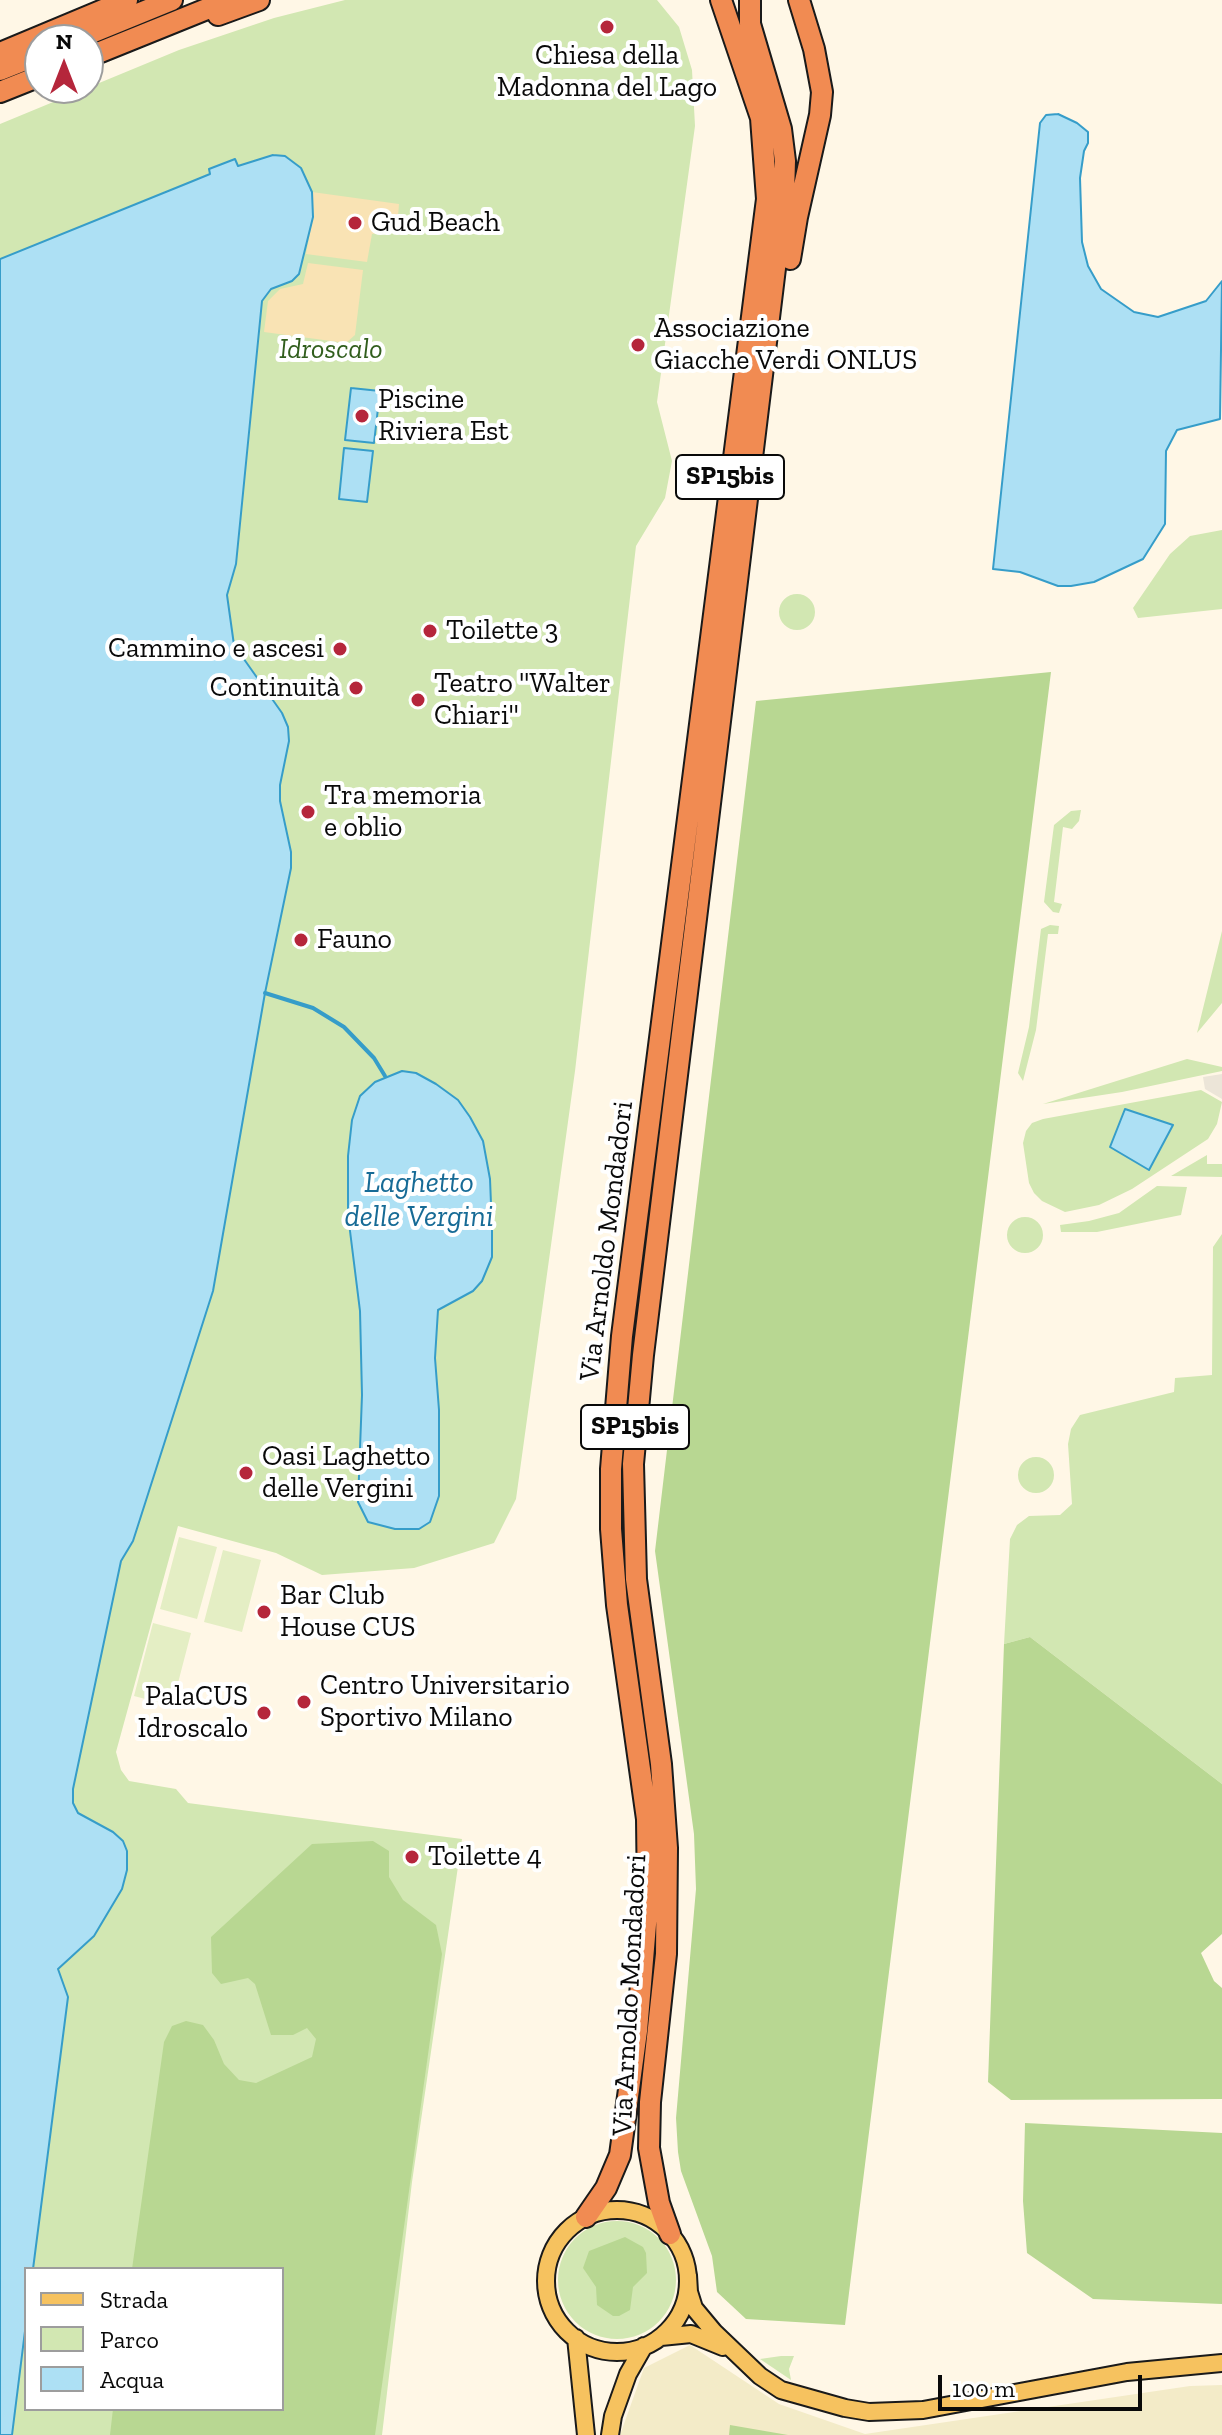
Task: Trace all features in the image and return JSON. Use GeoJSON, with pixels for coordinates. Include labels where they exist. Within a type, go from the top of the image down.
{"type":"FeatureCollection","features":[{"type":"Feature","properties":{"kind":"highway"},"geometry":{"type":"LineString","coordinates":[[0,53],[127,0]]}},
{"type":"Feature","properties":{"kind":"highway"},"geometry":{"type":"LineString","coordinates":[[104,28],[172,0]]}},
{"type":"Feature","properties":{"kind":"highway"},"geometry":{"type":"LineString","coordinates":[[104,50],[229,0]]}},
{"type":"Feature","properties":{"kind":"highway"},"geometry":{"type":"LineString","coordinates":[[122,43],[220,15],[259,0]]}},
{"type":"Feature","properties":{"kind":"highway","name":"Via Arnoldo Mondadori"},"geometry":{"type":"LineString","coordinates":[[586,2217],[606,2188],[620,2155],[638,2018],[648,1901],[647,1819],[617,1605],[611,1529],[611,1469],[622,1336],[767,199],[764,132],[721,0]]}},
{"type":"Feature","properties":{"kind":"highway","name":"SP15bis"},"geometry":{"type":"LineString","coordinates":[[750,0],[750,24],[777,113],[785,161],[769,327]]}},
{"type":"Feature","properties":{"kind":"highway","name":"SP15bis"},"geometry":{"type":"LineString","coordinates":[[769,327],[776,315],[787,274],[820,115],[822,92],[817,62],[799,0]]}},
{"type":"Feature","properties":{"kind":"highway"},"geometry":{"type":"LineString","coordinates":[[0,70],[24,60]]}},
{"type":"Feature","properties":{"kind":"highway"},"geometry":{"type":"LineString","coordinates":[[0,92],[24,82]]}},
{"type":"Feature","properties":{"kind":"highway","name":"Via Arnoldo Mondadori"},"geometry":{"type":"LineString","coordinates":[[670,2234],[653,2178],[649,2148],[650,2102],[666,1954],[667,1861],[661,1764],[636,1579],[633,1464],[643,1355],[769,327]]}},
{"type":"Feature","properties":{"kind":"main road"},"geometry":{"type":"LineString","coordinates":[[586,2217],[608,2210],[631,2211],[652,2219],[670,2234]]}},
{"type":"Feature","properties":{"kind":"main road","name":"SP15bis"},"geometry":{"type":"LineString","coordinates":[[576,2338],[554,2313],[547,2291],[546,2274],[561,2237],[586,2217]]}},
{"type":"Feature","properties":{"kind":"main road","name":"SP15bis"},"geometry":{"type":"LineString","coordinates":[[670,2234],[682,2253],[688,2275]]}},
{"type":"Feature","properties":{"kind":"main road"},"geometry":{"type":"LineString","coordinates":[[576,2338],[590,2346],[613,2351],[644,2346],[671,2326],[683,2306],[688,2275]]}},
{"type":"Feature","properties":{"kind":"main road"},"geometry":{"type":"LineString","coordinates":[[688,2275],[690,2301],[694,2308],[760,2376],[781,2390],[822,2403],[869,2412],[923,2410],[1127,2372],[1222,2363]]}},
{"type":"Feature","properties":{"kind":"main road"},"geometry":{"type":"LineString","coordinates":[[659,2337],[691,2334],[735,2353]]}},
{"type":"Feature","properties":{"kind":"main road"},"geometry":{"type":"LineString","coordinates":[[576,2338],[586,2435]]}},
{"type":"Feature","properties":{"kind":"main road"},"geometry":{"type":"LineString","coordinates":[[610,2435],[613,2416],[628,2374],[644,2346]]}},
{"type":"Feature","properties":{"kind":"shaded area"},"geometry":{"type":"Polygon","coordinates":[[[1222,1074],[1222,1099],[1205,1089],[1203,1077],[1222,1074]]]}},
{"type":"Feature","properties":{"kind":"shaded area"},"geometry":{"type":"Polygon","coordinates":[[[690,2345],[779,2404],[865,2434],[1190,2386],[1222,2385],[1222,2435],[620,2435],[644,2368],[690,2345]]]}},
{"type":"Feature","properties":{"kind":"green space","name":"Idroscalo"},"geometry":{"type":"Polygon","coordinates":[[[345,0],[657,0],[679,27],[692,70],[695,126],[657,402],[672,461],[665,498],[636,546],[575,1071],[516,1499],[494,1543],[414,1568],[322,1575],[276,1553],[178,1526],[116,1752],[121,1770],[129,1781],[176,1789],[188,1803],[462,1839],[412,2182],[382,2435],[0,2435],[0,124],[48,104],[104,104],[104,81],[179,50],[274,18],[345,0]]]}},
{"type":"Feature","properties":{"kind":"green space"},"geometry":{"type":"Polygon","coordinates":[[[1222,530],[1222,609],[1138,618],[1133,608],[1170,554],[1190,536],[1222,530]]]}},
{"type":"Feature","properties":{"kind":"green space"},"geometry":{"type":"Polygon","coordinates":[[[797,594],[810,599],[815,612],[810,625],[797,630],[784,625],[779,612],[784,599],[797,594]]]}},
{"type":"Feature","properties":{"kind":"green space"},"geometry":{"type":"Polygon","coordinates":[[[1051,672],[845,2325],[746,2319],[717,2292],[712,2256],[681,2171],[678,2152],[676,2118],[696,1889],[694,1834],[655,1551],[756,701],[1051,672]]]}},
{"type":"Feature","properties":{"kind":"green space"},"geometry":{"type":"Polygon","coordinates":[[[1081,810],[1079,821],[1072,829],[1063,827],[1054,902],[1062,904],[1059,913],[1053,912],[1044,902],[1054,825],[1071,811],[1081,810]]]}},
{"type":"Feature","properties":{"kind":"green space"},"geometry":{"type":"Polygon","coordinates":[[[1050,925],[1059,926],[1058,934],[1048,934],[1036,1030],[1023,1081],[1018,1073],[1029,1027],[1041,929],[1050,925]]]}},
{"type":"Feature","properties":{"kind":"green space"},"geometry":{"type":"Polygon","coordinates":[[[1222,931],[1222,1003],[1197,1033],[1222,931]]]}},
{"type":"Feature","properties":{"kind":"green space"},"geometry":{"type":"Polygon","coordinates":[[[1187,1059],[1222,1067],[1222,1071],[1122,1092],[1043,1104],[1187,1059]]]}},
{"type":"Feature","properties":{"kind":"green space"},"geometry":{"type":"Polygon","coordinates":[[[1201,1090],[1222,1102],[1217,1124],[1208,1139],[1132,1189],[1099,1205],[1065,1212],[1042,1201],[1034,1193],[1029,1183],[1023,1143],[1032,1123],[1201,1090]]]}},
{"type":"Feature","properties":{"kind":"green space"},"geometry":{"type":"Polygon","coordinates":[[[1207,1155],[1207,1164],[1222,1164],[1222,1177],[1171,1176],[1207,1155]]]}},
{"type":"Feature","properties":{"kind":"green space"},"geometry":{"type":"Polygon","coordinates":[[[1157,1186],[1187,1187],[1181,1215],[1097,1232],[1061,1232],[1060,1225],[1119,1213],[1157,1186]]]}},
{"type":"Feature","properties":{"kind":"green space"},"geometry":{"type":"Polygon","coordinates":[[[1025,1217],[1038,1222],[1043,1235],[1038,1248],[1025,1253],[1012,1248],[1007,1235],[1012,1222],[1025,1217]]]}},
{"type":"Feature","properties":{"kind":"green space"},"geometry":{"type":"Polygon","coordinates":[[[1222,1234],[1222,1784],[1030,1637],[1004,1644],[1010,1539],[1017,1525],[1029,1516],[1060,1515],[1072,1504],[1068,1444],[1071,1429],[1080,1415],[1174,1392],[1175,1378],[1212,1375],[1213,1247],[1222,1234]]]}},
{"type":"Feature","properties":{"kind":"green space"},"geometry":{"type":"Polygon","coordinates":[[[1036,1457],[1049,1462],[1054,1475],[1049,1488],[1036,1493],[1023,1488],[1018,1475],[1023,1462],[1036,1457]]]}},
{"type":"Feature","properties":{"kind":"green space"},"geometry":{"type":"Polygon","coordinates":[[[179,1537],[217,1547],[197,1619],[160,1609],[179,1537]]]}},
{"type":"Feature","properties":{"kind":"green space"},"geometry":{"type":"Polygon","coordinates":[[[223,1550],[261,1560],[242,1632],[204,1622],[223,1550]]]}},
{"type":"Feature","properties":{"kind":"green space"},"geometry":{"type":"Polygon","coordinates":[[[153,1623],[191,1633],[172,1706],[134,1696],[153,1623]]]}},
{"type":"Feature","properties":{"kind":"green space"},"geometry":{"type":"Polygon","coordinates":[[[1030,1637],[1222,1784],[1222,1934],[1201,1953],[1214,1981],[1222,1988],[1222,2099],[1011,2100],[988,2082],[1004,1644],[1030,1637]]]}},
{"type":"Feature","properties":{"kind":"green space"},"geometry":{"type":"Polygon","coordinates":[[[373,1841],[389,1851],[389,1877],[403,1900],[436,1925],[442,1954],[375,2435],[110,2435],[113,2411],[284,2411],[284,2267],[132,2267],[164,2042],[172,2026],[186,2021],[203,2025],[214,2040],[224,2064],[239,2080],[256,2083],[312,2057],[316,2039],[307,2028],[293,2035],[271,2035],[255,1984],[248,1978],[221,1984],[212,1973],[211,1937],[312,1844],[373,1841]]]}},
{"type":"Feature","properties":{"kind":"green space"},"geometry":{"type":"Polygon","coordinates":[[[1025,2123],[1222,2133],[1222,2304],[1093,2299],[1027,2253],[1023,2201],[1025,2123]]]}},
{"type":"Feature","properties":{"kind":"green space"},"geometry":{"type":"Polygon","coordinates":[[[617,2221],[640,2225],[659,2238],[672,2257],[676,2280],[672,2303],[659,2322],[640,2335],[617,2339],[594,2335],[575,2322],[562,2303],[558,2280],[562,2257],[575,2238],[594,2225],[617,2221]]]}},
{"type":"Feature","properties":{"kind":"green space"},"geometry":{"type":"Polygon","coordinates":[[[625,2237],[643,2247],[647,2273],[633,2287],[630,2310],[613,2316],[597,2305],[596,2287],[583,2268],[589,2251],[625,2237]]]}},
{"type":"Feature","properties":{"kind":"green space"},"geometry":{"type":"Polygon","coordinates":[[[794,2356],[789,2369],[791,2380],[760,2359],[794,2356]]]}},
{"type":"Feature","properties":{"kind":"green space"},"geometry":{"type":"Polygon","coordinates":[[[730,2425],[788,2435],[729,2435],[730,2425]]]}},
{"type":"Feature","properties":{"kind":"sand","name":"Gud Beach"},"geometry":{"type":"Polygon","coordinates":[[[312,192],[399,204],[397,229],[372,234],[367,262],[306,254],[313,217],[312,192]]]}},
{"type":"Feature","properties":{"kind":"sand"},"geometry":{"type":"Polygon","coordinates":[[[308,263],[363,270],[355,335],[346,343],[264,332],[268,301],[280,289],[303,284],[308,263]]]}},
{"type":"Feature","properties":{"kind":"water"},"geometry":{"type":"Polygon","coordinates":[[[1058,114],[1088,132],[1080,178],[1082,242],[1088,266],[1101,289],[1134,312],[1158,317],[1206,301],[1222,281],[1220,419],[1177,430],[1166,451],[1165,524],[1143,559],[1094,582],[1071,586],[1058,586],[1020,572],[993,569],[1040,123],[1046,115],[1058,114]]]}},
{"type":"Feature","properties":{"kind":"water","name":"Idroscalo"},"geometry":{"type":"Polygon","coordinates":[[[273,155],[285,156],[301,168],[312,192],[313,217],[299,274],[292,281],[271,289],[262,301],[236,564],[227,595],[234,645],[282,713],[288,727],[289,741],[280,801],[291,852],[291,868],[265,993],[213,1291],[133,1541],[121,1561],[73,1789],[73,1803],[78,1813],[123,1841],[127,1851],[127,1870],[122,1889],[94,1936],[58,1969],[68,1997],[33,2267],[24,2267],[24,2339],[12,2435],[0,2435],[0,259],[210,174],[209,169],[235,159],[238,166],[273,155]]]}},
{"type":"Feature","properties":{"kind":"water","name":"Piscine Riviera Est"},"geometry":{"type":"Polygon","coordinates":[[[351,388],[380,391],[374,443],[345,440],[351,388]]]}},
{"type":"Feature","properties":{"kind":"water","name":"Piscine Riviera Est"},"geometry":{"type":"Polygon","coordinates":[[[344,448],[373,451],[367,502],[339,499],[344,448]]]}},
{"type":"Feature","properties":{"kind":"water","name":"Laghetto delle Vergini"},"geometry":{"type":"Polygon","coordinates":[[[402,1071],[416,1073],[436,1084],[458,1100],[470,1117],[483,1141],[490,1179],[492,1229],[492,1257],[482,1281],[473,1291],[438,1310],[435,1358],[439,1410],[439,1496],[430,1522],[419,1529],[395,1529],[368,1522],[358,1502],[362,1395],[360,1311],[348,1215],[348,1156],[352,1120],[360,1096],[375,1082],[402,1071]]]}},
{"type":"Feature","properties":{"kind":"water"},"geometry":{"type":"Polygon","coordinates":[[[1125,1109],[1173,1125],[1149,1170],[1110,1147],[1125,1109]]]}},
{"type":"Feature","properties":{"kind":"waterway"},"geometry":{"type":"LineString","coordinates":[[265,993],[313,1008],[344,1027],[374,1058],[385,1076]]}},
{"type":"Feature","properties":{"kind":"place","name":"Chiesa della Madonna del Lago"},"geometry":{"type":"Point","coordinates":[607,27]}},
{"type":"Feature","properties":{"kind":"place","name":"Gud Beach"},"geometry":{"type":"Point","coordinates":[355,223]}},
{"type":"Feature","properties":{"kind":"place","name":"Associazione Giacche Verdi ONLUS"},"geometry":{"type":"Point","coordinates":[638,345]}},
{"type":"Feature","properties":{"kind":"place","name":"Piscine Riviera Est"},"geometry":{"type":"Point","coordinates":[362,416]}},
{"type":"Feature","properties":{"kind":"place","name":"Toilette 3"},"geometry":{"type":"Point","coordinates":[430,631]}},
{"type":"Feature","properties":{"kind":"place","name":"Cammino e ascesi"},"geometry":{"type":"Point","coordinates":[340,649]}},
{"type":"Feature","properties":{"kind":"place","name":"Continuità"},"geometry":{"type":"Point","coordinates":[356,688]}},
{"type":"Feature","properties":{"kind":"place","name":"Teatro \"Walter Chiari\""},"geometry":{"type":"Point","coordinates":[418,700]}},
{"type":"Feature","properties":{"kind":"place","name":"Tra memoria e oblio"},"geometry":{"type":"Point","coordinates":[308,812]}},
{"type":"Feature","properties":{"kind":"place","name":"Fauno"},"geometry":{"type":"Point","coordinates":[301,940]}},
{"type":"Feature","properties":{"kind":"place","name":"Oasi Laghetto delle Vergini"},"geometry":{"type":"Point","coordinates":[246,1473]}},
{"type":"Feature","properties":{"kind":"place","name":"Bar Club House CUS"},"geometry":{"type":"Point","coordinates":[264,1612]}},
{"type":"Feature","properties":{"kind":"place","name":"Centro Universitario Sportivo Milano"},"geometry":{"type":"Point","coordinates":[304,1702]}},
{"type":"Feature","properties":{"kind":"place","name":"PalaCUS Idroscalo"},"geometry":{"type":"Point","coordinates":[264,1713]}},
{"type":"Feature","properties":{"kind":"place","name":"Toilette 4"},"geometry":{"type":"Point","coordinates":[412,1857]}}]}
